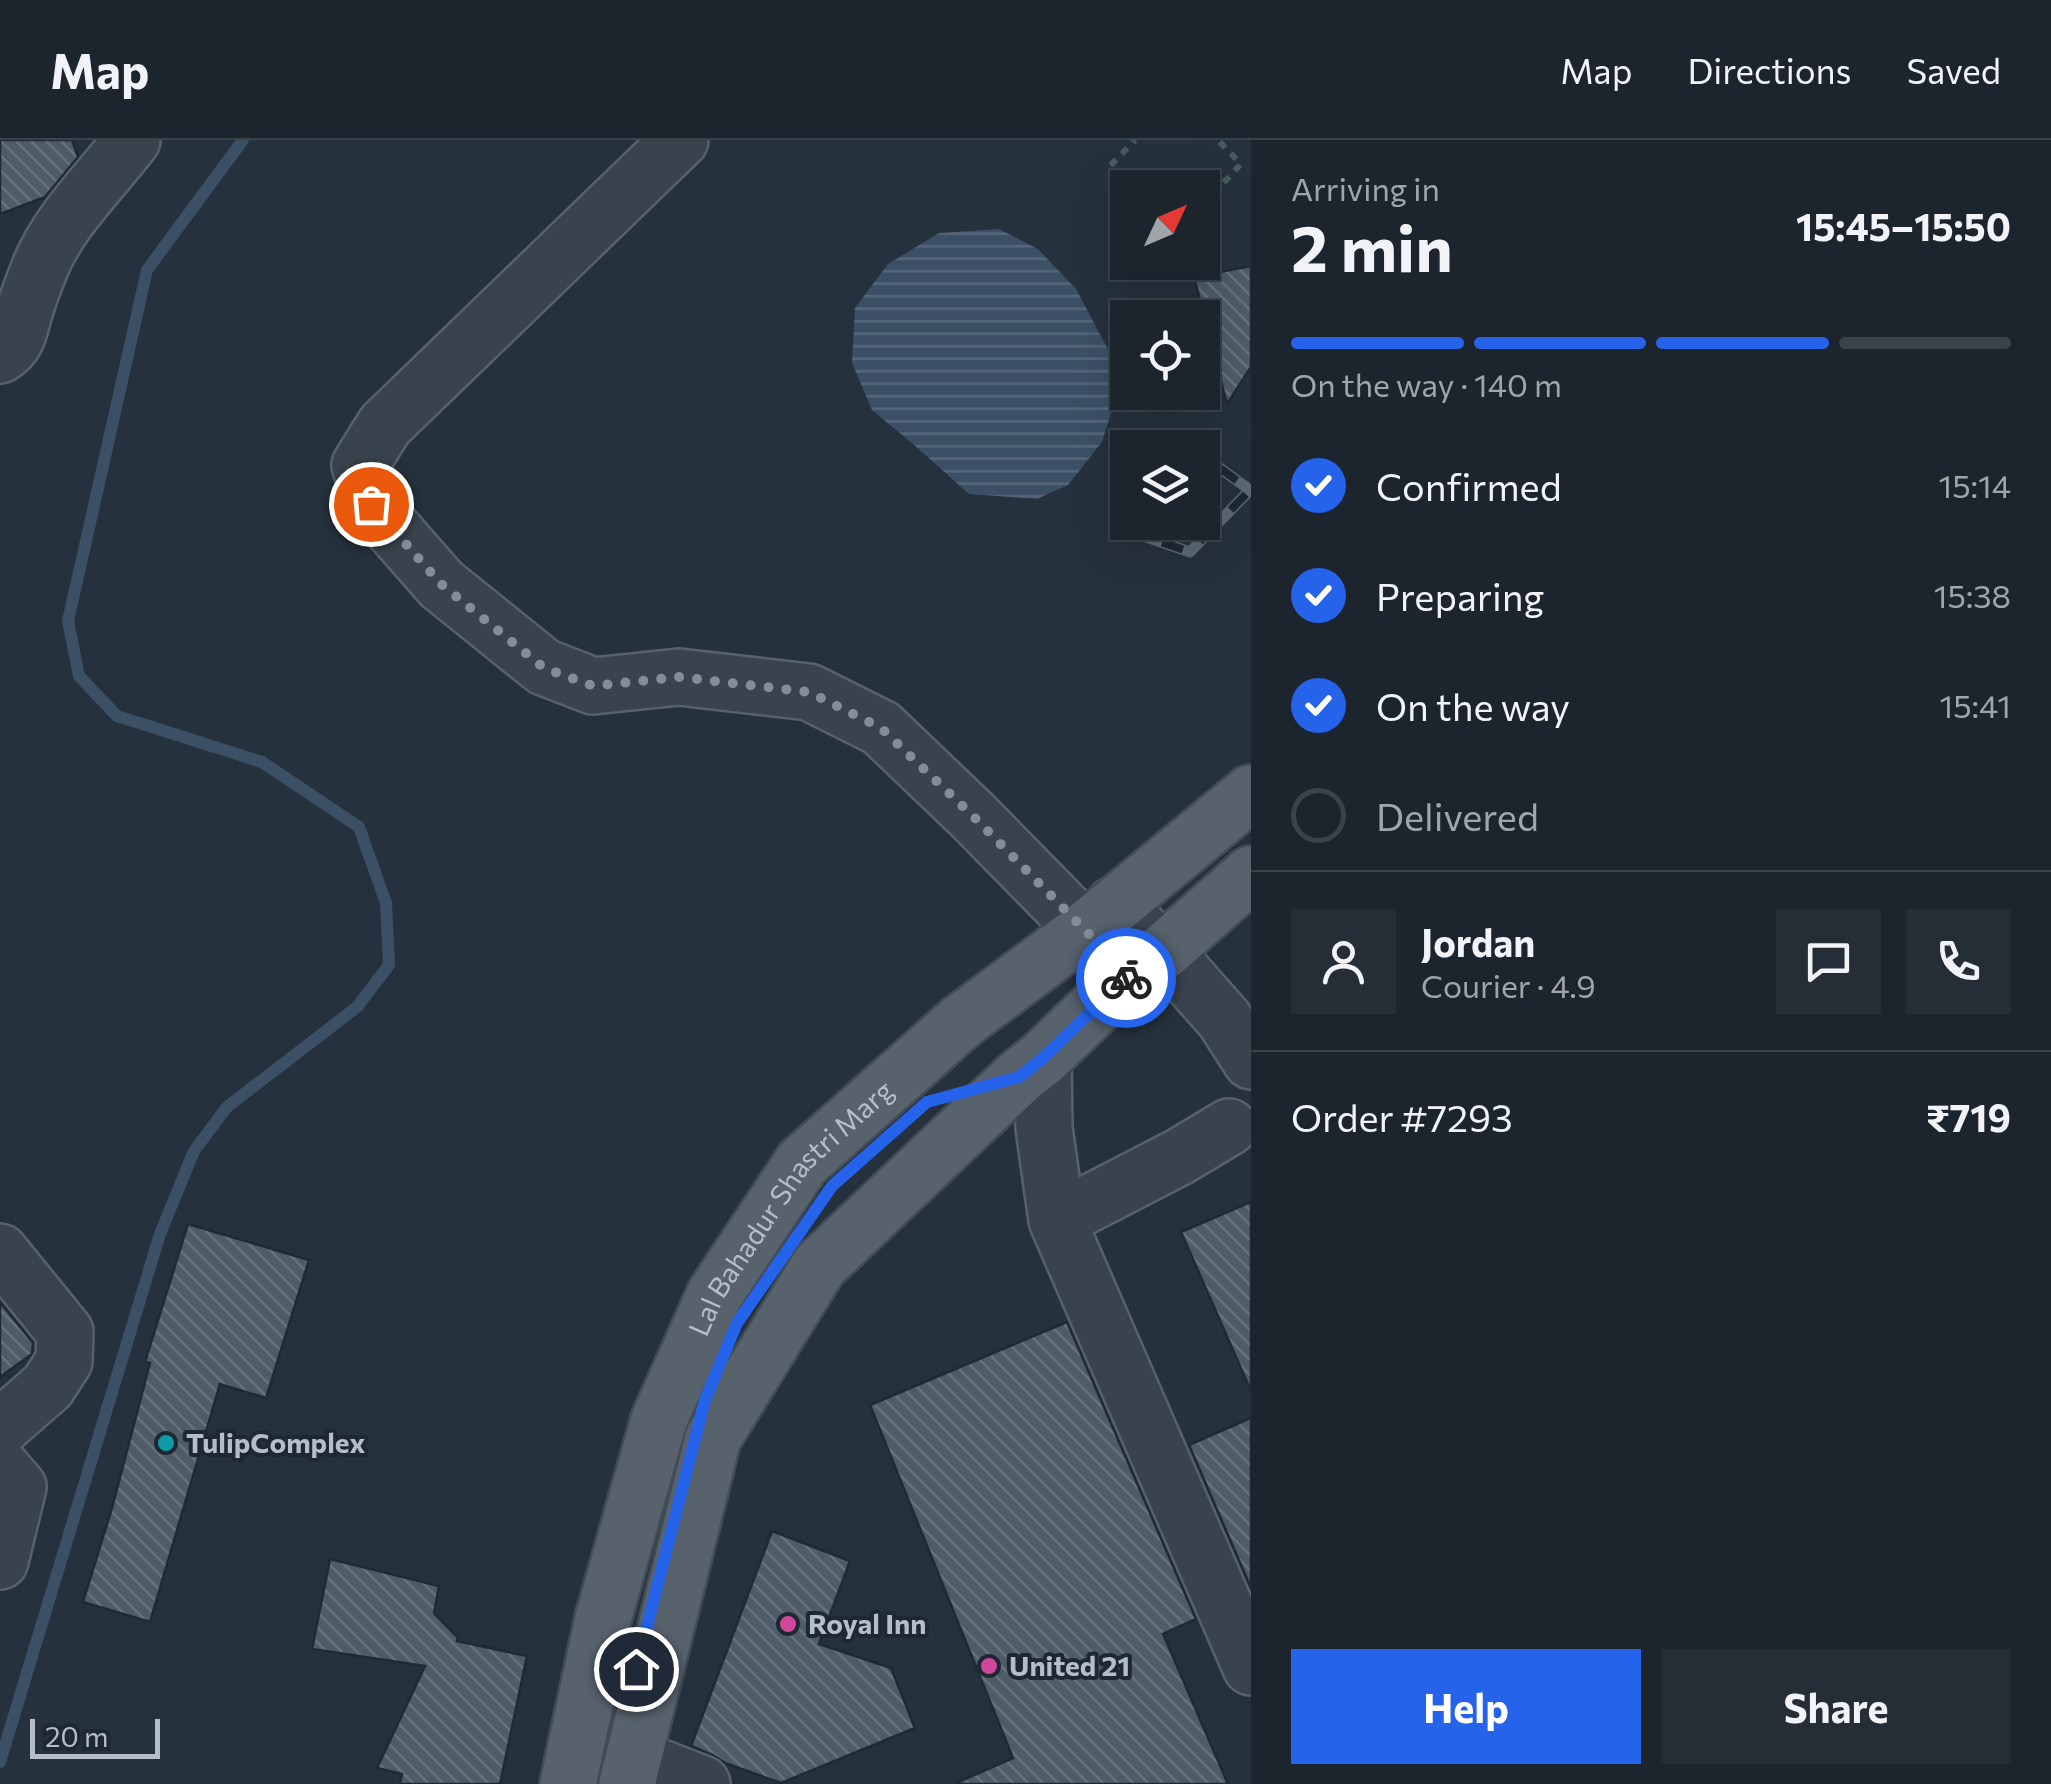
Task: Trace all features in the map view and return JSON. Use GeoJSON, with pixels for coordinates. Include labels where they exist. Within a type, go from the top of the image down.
{"type":"FeatureCollection","features":[{"type":"Feature","properties":{"kind":"main road","name":"Lal Bahadur Shastri Marg"},"geometry":{"type":"LineString","coordinates":[[568,1784],[603,1619],[659,1420],[715,1294],[802,1163],[962,1021],[1100,918],[1251,793]]}},
{"type":"Feature","properties":{"kind":"main road","name":"Lal Bahadur Shastri Marg"},"geometry":{"type":"LineString","coordinates":[[623,1775],[713,1438],[819,1266],[1031,1068],[1251,874]]}},
{"type":"Feature","properties":{"kind":"main road"},"geometry":{"type":"LineString","coordinates":[[623,1775],[705,1400],[737,1323],[832,1186],[919,1108],[962,1021]]}},
{"type":"Feature","properties":{"kind":"main road"},"geometry":{"type":"LineString","coordinates":[[919,1108],[1031,1068]]}},
{"type":"Feature","properties":{"kind":"street"},"geometry":{"type":"LineString","coordinates":[[0,355],[18,336],[42,261],[69,217],[132,140]]}},
{"type":"Feature","properties":{"kind":"street"},"geometry":{"type":"LineString","coordinates":[[680,140],[385,425],[360,465],[371,504],[441,584],[544,668],[593,686],[679,677],[809,692],[881,728],[973,816],[1100,918],[1147,963],[1224,1019],[1251,1061]]}},
{"type":"Feature","properties":{"kind":"street"},"geometry":{"type":"LineString","coordinates":[[1031,1068],[1058,1220],[1251,1666]]}},
{"type":"Feature","properties":{"kind":"street"},"geometry":{"type":"LineString","coordinates":[[1058,1220],[1229,1127]]}},
{"type":"Feature","properties":{"kind":"street"},"geometry":{"type":"LineString","coordinates":[[0,1252],[66,1332],[64,1361],[48,1386],[0,1428]]}},
{"type":"Feature","properties":{"kind":"street"},"geometry":{"type":"LineString","coordinates":[[0,1466],[18,1488],[0,1561]]}},
{"type":"Feature","properties":{"kind":"street"},"geometry":{"type":"LineString","coordinates":[[623,1775],[702,1784]]}},
{"type":"Feature","properties":{"kind":"path"},"geometry":{"type":"LineString","coordinates":[[1110,170],[1135,140]]}},
{"type":"Feature","properties":{"kind":"path"},"geometry":{"type":"LineString","coordinates":[[1218,140],[1240,164],[1220,186]]}},
{"type":"Feature","properties":{"kind":"water"},"geometry":{"type":"Polygon","coordinates":[[[999,229],[1038,249],[1076,289],[1110,353],[1112,410],[1102,442],[1068,485],[1037,499],[969,494],[872,410],[852,363],[855,308],[888,264],[939,233],[999,229]]]}},
{"type":"Feature","properties":{"kind":"building"},"geometry":{"type":"Polygon","coordinates":[[[0,140],[72,140],[78,157],[45,197],[0,214],[0,140]]]}},
{"type":"Feature","properties":{"kind":"building"},"geometry":{"type":"Polygon","coordinates":[[[1251,266],[1251,367],[1227,404],[1220,377],[1220,300],[1200,300],[1195,280],[1220,280],[1220,272],[1251,266]]]}},
{"type":"Feature","properties":{"kind":"building"},"geometry":{"type":"Polygon","coordinates":[[[1251,1202],[1251,1391],[1181,1232],[1251,1202]]]}},
{"type":"Feature","properties":{"kind":"building"},"geometry":{"type":"Polygon","coordinates":[[[188,1224],[309,1260],[266,1398],[220,1384],[150,1622],[83,1602],[150,1363],[145,1362],[188,1224]]]}},
{"type":"Feature","properties":{"kind":"building"},"geometry":{"type":"Polygon","coordinates":[[[0,1302],[33,1343],[32,1354],[0,1377],[0,1302]]]}},
{"type":"Feature","properties":{"kind":"building"},"geometry":{"type":"Polygon","coordinates":[[[1067,1322],[1196,1619],[1163,1634],[1228,1784],[954,1784],[1013,1758],[870,1405],[1067,1322]]]}},
{"type":"Feature","properties":{"kind":"building"},"geometry":{"type":"Polygon","coordinates":[[[1251,1418],[1251,1588],[1189,1445],[1251,1418]]]}},
{"type":"Feature","properties":{"kind":"building"},"geometry":{"type":"Polygon","coordinates":[[[772,1531],[850,1561],[819,1644],[891,1668],[915,1728],[781,1783],[691,1746],[772,1531]]]}},
{"type":"Feature","properties":{"kind":"building"},"geometry":{"type":"Polygon","coordinates":[[[330,1559],[439,1586],[434,1613],[457,1641],[527,1656],[500,1784],[400,1784],[402,1774],[377,1768],[425,1666],[312,1649],[330,1559]]]}},
{"type":"Feature","properties":{"kind":"waterway"},"geometry":{"type":"LineString","coordinates":[[0,1762],[160,1234],[194,1151],[227,1107],[357,1007],[389,965],[386,903],[359,827],[262,762],[117,716],[79,676],[68,621],[147,270],[243,140]]}},
{"type":"Feature","properties":{"kind":"railway"},"geometry":{"type":"LineString","coordinates":[[1220,468],[1250,490],[1220,521]]}},
{"type":"Feature","properties":{"kind":"railway"},"geometry":{"type":"LineString","coordinates":[[1155,540],[1190,552],[1202,540]]}},
{"type":"Feature","properties":{"kind":"way so far"},"geometry":{"type":"LineString","coordinates":[[371,504],[441,584],[544,668],[593,686],[679,677],[809,692],[881,728],[1129,975],[1126,978]]}},
{"type":"Feature","properties":{"kind":"place","name":"TulipComplex"},"geometry":{"type":"Point","coordinates":[166,1443]}},
{"type":"Feature","properties":{"kind":"place","name":"Royal Inn"},"geometry":{"type":"Point","coordinates":[788,1624]}},
{"type":"Feature","properties":{"kind":"place","name":"United 21"},"geometry":{"type":"Point","coordinates":[989,1666]}},
{"type":"Feature","properties":{"kind":"route"},"geometry":{"type":"LineString","coordinates":[[636,1669],[705,1400],[737,1323],[832,1186],[927,1102],[1019,1077],[1126,978]]}}]}
